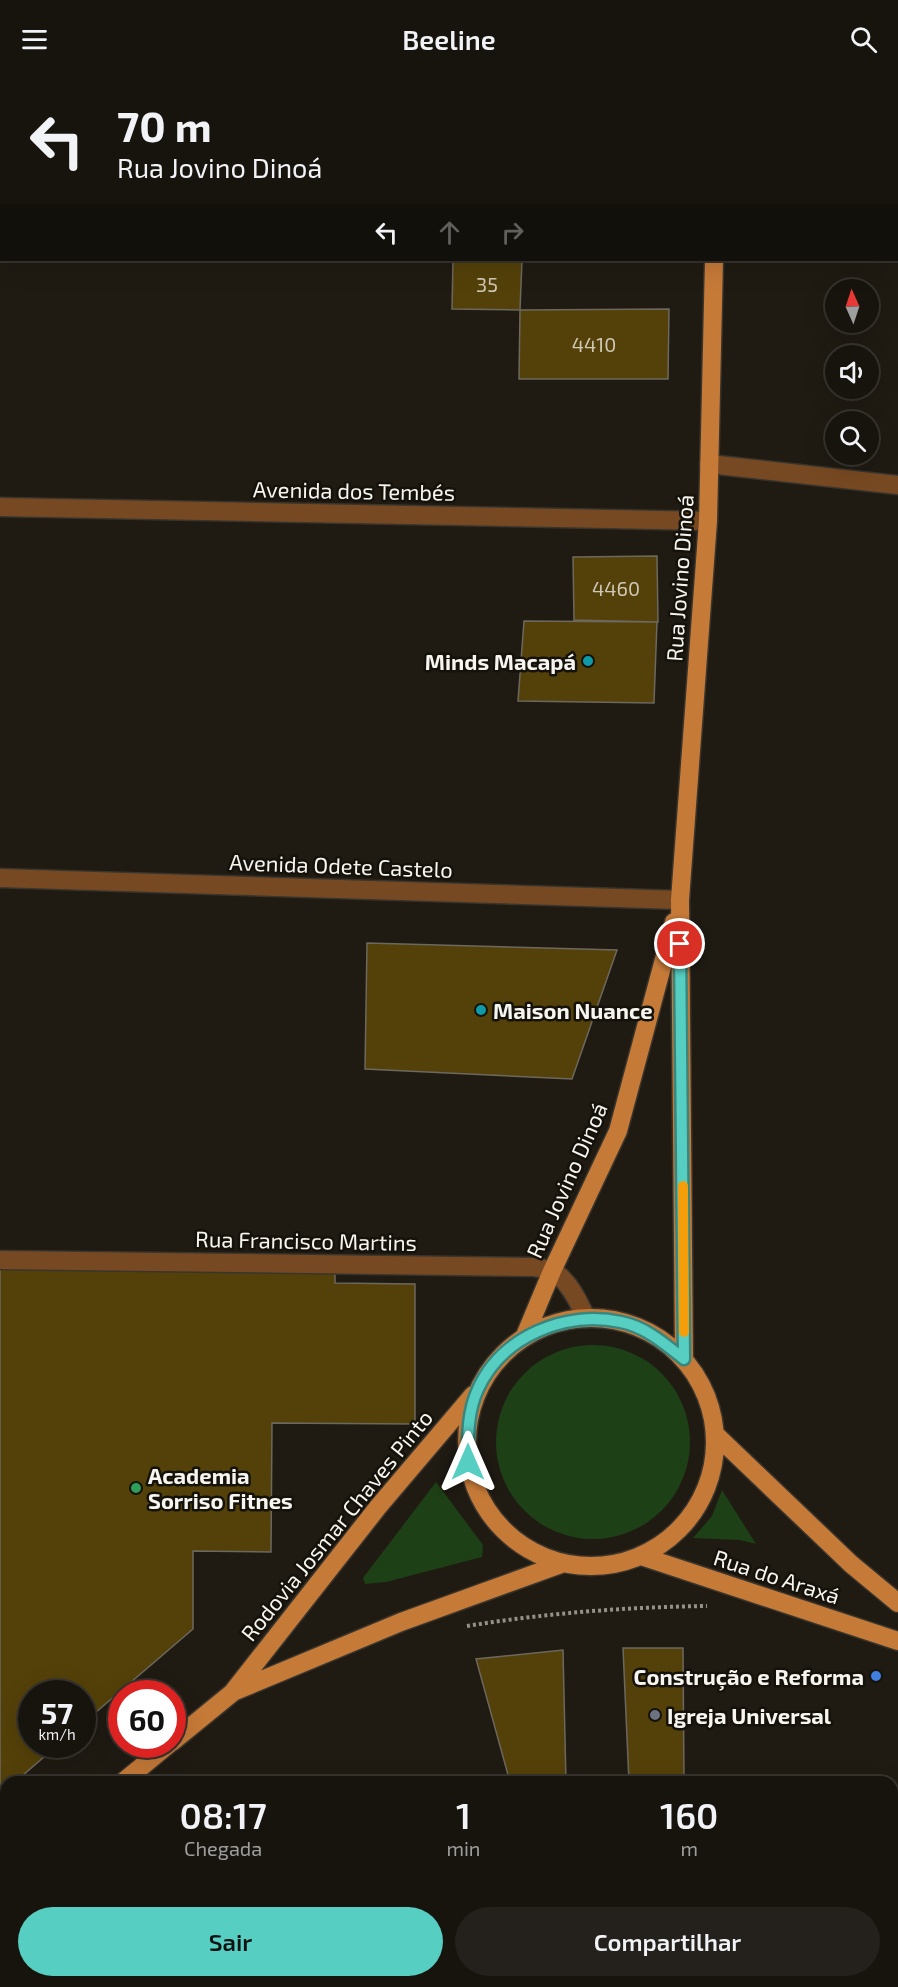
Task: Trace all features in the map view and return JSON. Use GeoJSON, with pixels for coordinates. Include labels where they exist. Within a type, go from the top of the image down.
{"type":"FeatureCollection","features":[{"type":"Feature","properties":{"kind":"main road","name":"Rua Jovino Dinoá"},"geometry":{"type":"LineString","coordinates":[[684,1359],[680,900],[708,521],[714,261]]}},
{"type":"Feature","properties":{"kind":"main road","name":"Rua Jovino Dinoá"},"geometry":{"type":"LineString","coordinates":[[524,1338],[552,1271],[618,1131],[680,900]]}},
{"type":"Feature","properties":{"kind":"main road"},"geometry":{"type":"LineString","coordinates":[[586,1318],[622,1322],[656,1336],[684,1359],[706,1395],[716,1435],[712,1473],[698,1508],[673,1536],[641,1556],[603,1566],[564,1563],[529,1551],[500,1528],[479,1497],[468,1462],[468,1425],[478,1389],[497,1360],[524,1338],[554,1324],[586,1318]]}},
{"type":"Feature","properties":{"kind":"main road","name":"Rodovia Josmar Chaves Pinto"},"geometry":{"type":"LineString","coordinates":[[186,1730],[231,1693],[378,1507],[478,1389]]}},
{"type":"Feature","properties":{"kind":"main road","name":"Rua do Araxá"},"geometry":{"type":"LineString","coordinates":[[716,1435],[851,1564],[898,1603]]}},
{"type":"Feature","properties":{"kind":"main road","name":"Rua do Araxá"},"geometry":{"type":"LineString","coordinates":[[641,1556],[898,1641]]}},
{"type":"Feature","properties":{"kind":"main road","name":"Rodovia Josmar Chaves Pinto"},"geometry":{"type":"LineString","coordinates":[[231,1693],[401,1622],[564,1563]]}},
{"type":"Feature","properties":{"kind":"main road","name":"Rodovia Josmar Chaves Pinto"},"geometry":{"type":"LineString","coordinates":[[136,1776],[155,1758]]}},
{"type":"Feature","properties":{"kind":"street"},"geometry":{"type":"LineString","coordinates":[[709,464],[898,485]]}},
{"type":"Feature","properties":{"kind":"street","name":"Avenida dos Tembés"},"geometry":{"type":"LineString","coordinates":[[0,507],[708,521]]}},
{"type":"Feature","properties":{"kind":"street","name":"Avenida Odete Castelo"},"geometry":{"type":"LineString","coordinates":[[0,878],[680,900]]}},
{"type":"Feature","properties":{"kind":"street","name":"Rua Francisco Martins"},"geometry":{"type":"LineString","coordinates":[[0,1260],[534,1267],[552,1271]]}},
{"type":"Feature","properties":{"kind":"street"},"geometry":{"type":"LineString","coordinates":[[552,1271],[579,1301],[586,1318]]}},
{"type":"Feature","properties":{"kind":"path"},"geometry":{"type":"LineString","coordinates":[[457,1629],[549,1614],[645,1606],[716,1606]]}},
{"type":"Feature","properties":{"kind":"green space"},"geometry":{"type":"Polygon","coordinates":[[[583,1345],[603,1345],[639,1356],[662,1373],[674,1388],[683,1405],[690,1432],[690,1452],[683,1479],[674,1496],[662,1511],[647,1523],[630,1532],[603,1539],[583,1539],[547,1528],[518,1504],[507,1488],[500,1470],[496,1452],[496,1432],[507,1396],[531,1367],[547,1356],[565,1349],[583,1345]]]}},
{"type":"Feature","properties":{"kind":"green space"},"geometry":{"type":"Polygon","coordinates":[[[436,1482],[483,1545],[482,1557],[386,1582],[365,1584],[363,1578],[436,1482]]]}},
{"type":"Feature","properties":{"kind":"green space"},"geometry":{"type":"Polygon","coordinates":[[[722,1490],[756,1544],[740,1540],[693,1538],[712,1516],[722,1490]]]}},
{"type":"Feature","properties":{"kind":"building"},"geometry":{"type":"Polygon","coordinates":[[[453,261],[522,261],[520,310],[452,309],[453,261]]]}},
{"type":"Feature","properties":{"kind":"building"},"geometry":{"type":"Polygon","coordinates":[[[669,309],[668,379],[519,379],[520,310],[669,309]]]}},
{"type":"Feature","properties":{"kind":"building"},"geometry":{"type":"Polygon","coordinates":[[[657,556],[658,622],[574,620],[573,557],[657,556]]]}},
{"type":"Feature","properties":{"kind":"building","name":"Minds Macapá"},"geometry":{"type":"Polygon","coordinates":[[[524,621],[657,622],[654,703],[518,701],[524,621]]]}},
{"type":"Feature","properties":{"kind":"building","name":"Maison Nuance"},"geometry":{"type":"Polygon","coordinates":[[[367,943],[617,950],[572,1079],[365,1069],[367,943]]]}},
{"type":"Feature","properties":{"kind":"building","name":"Academia Sorriso Fitnes"},"geometry":{"type":"Polygon","coordinates":[[[0,1266],[335,1268],[335,1283],[415,1284],[415,1424],[272,1423],[271,1552],[193,1551],[193,1629],[133,1680],[108,1680],[108,1702],[96,1712],[96,1680],[18,1680],[18,1758],[43,1758],[22,1776],[0,1776],[0,1266]]]}},
{"type":"Feature","properties":{"kind":"building","name":"Igreja Universal"},"geometry":{"type":"Polygon","coordinates":[[[623,1648],[683,1648],[684,1776],[629,1776],[623,1648]]]}},
{"type":"Feature","properties":{"kind":"building"},"geometry":{"type":"Polygon","coordinates":[[[563,1650],[566,1776],[508,1776],[476,1659],[563,1650]]]}},
{"type":"Feature","properties":{"kind":"slow traffic"},"geometry":{"type":"LineString","coordinates":[[683,1186],[684,1332]]}},
{"type":"Feature","properties":{"kind":"place","name":"Minds Macapá"},"geometry":{"type":"Point","coordinates":[588,661]}},
{"type":"Feature","properties":{"kind":"place","name":"Maison Nuance"},"geometry":{"type":"Point","coordinates":[481,1010]}},
{"type":"Feature","properties":{"kind":"place","name":"Academia Sorriso Fitnes"},"geometry":{"type":"Point","coordinates":[136,1488]}},
{"type":"Feature","properties":{"kind":"place","name":"Construção e Reforma"},"geometry":{"type":"Point","coordinates":[876,1676]}},
{"type":"Feature","properties":{"kind":"place","name":"Igreja Universal"},"geometry":{"type":"Point","coordinates":[655,1715]}},
{"type":"Feature","properties":{"kind":"route"},"geometry":{"type":"LineString","coordinates":[[468,1462],[468,1425],[478,1389],[497,1360],[524,1338],[554,1324],[586,1318],[622,1322],[656,1336],[684,1359],[680,944]]}}]}
